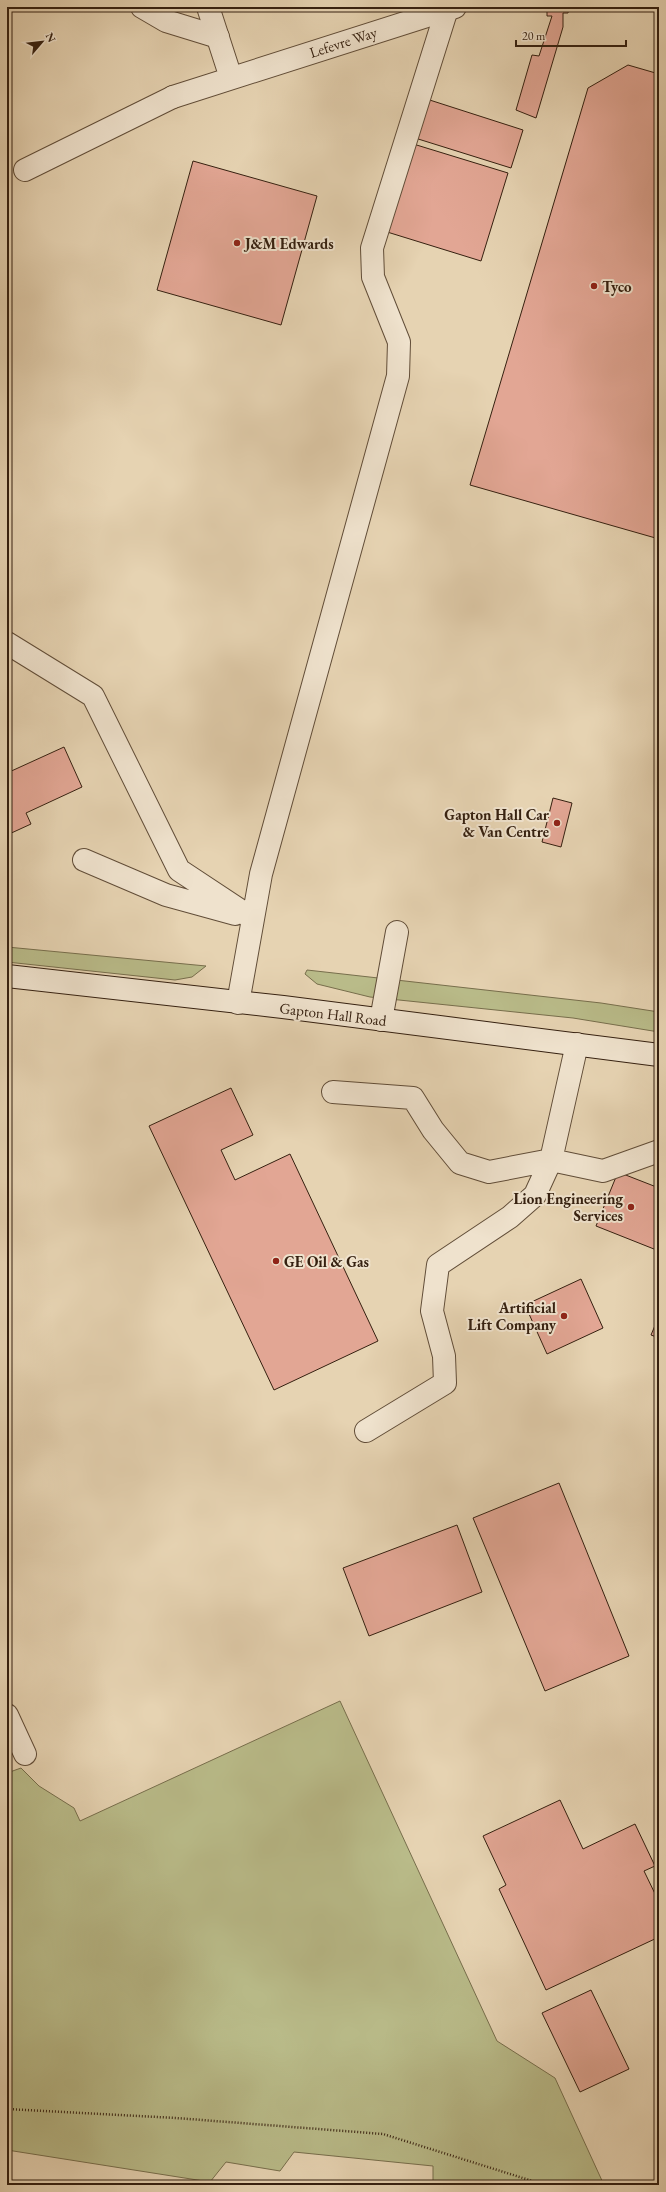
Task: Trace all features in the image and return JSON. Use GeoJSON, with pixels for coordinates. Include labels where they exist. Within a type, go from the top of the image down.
{"type":"FeatureCollection","features":[{"type":"Feature","properties":{"kind":"street"},"geometry":{"type":"LineString","coordinates":[[142,7],[166,21],[218,37]]}},
{"type":"Feature","properties":{"kind":"street"},"geometry":{"type":"LineString","coordinates":[[208,7],[231,78]]}},
{"type":"Feature","properties":{"kind":"street"},"geometry":{"type":"LineString","coordinates":[[238,1003],[261,874],[398,376],[399,342],[373,277],[372,248],[451,8]]}},
{"type":"Feature","properties":{"kind":"street","name":"Lefevre Way"},"geometry":{"type":"LineString","coordinates":[[25,170],[173,97],[451,8]]}},
{"type":"Feature","properties":{"kind":"street"},"geometry":{"type":"LineString","coordinates":[[7,643],[93,696],[180,870],[253,919]]}},
{"type":"Feature","properties":{"kind":"street"},"geometry":{"type":"LineString","coordinates":[[84,860],[166,895],[253,919]]}},
{"type":"Feature","properties":{"kind":"street"},"geometry":{"type":"LineString","coordinates":[[381,1020],[397,932]]}},
{"type":"Feature","properties":{"kind":"street","name":"Gapton Hall Road"},"geometry":{"type":"LineString","coordinates":[[7,976],[381,1020],[659,1055]]}},
{"type":"Feature","properties":{"kind":"street"},"geometry":{"type":"LineString","coordinates":[[366,1431],[445,1383],[444,1356],[432,1311],[438,1265],[510,1217],[535,1195],[551,1160],[577,1044]]}},
{"type":"Feature","properties":{"kind":"street"},"geometry":{"type":"LineString","coordinates":[[333,1092],[413,1098],[432,1130],[460,1163],[489,1172],[551,1160],[603,1171],[659,1151]]}},
{"type":"Feature","properties":{"kind":"street"},"geometry":{"type":"LineString","coordinates":[[8,1718],[25,1754]]}},
{"type":"Feature","properties":{"kind":"path"},"geometry":{"type":"LineString","coordinates":[[7,2109],[176,2118],[383,2134],[545,2185]]}},
{"type":"Feature","properties":{"kind":"green space"},"geometry":{"type":"Polygon","coordinates":[[[7,947],[206,966],[192,977],[175,980],[7,962],[7,947]]]}},
{"type":"Feature","properties":{"kind":"green space"},"geometry":{"type":"Polygon","coordinates":[[[307,970],[601,1003],[659,1012],[659,1032],[573,1018],[370,997],[317,984],[305,974],[307,970]]]}},
{"type":"Feature","properties":{"kind":"green space"},"geometry":{"type":"Polygon","coordinates":[[[340,1701],[497,2041],[555,2078],[604,2185],[433,2185],[433,2166],[294,2152],[280,2171],[226,2162],[210,2182],[7,2150],[7,1773],[21,1768],[39,1786],[74,1808],[80,1821],[340,1701]]]}},
{"type":"Feature","properties":{"kind":"building"},"geometry":{"type":"Polygon","coordinates":[[[547,7],[569,7],[568,13],[563,13],[563,27],[536,118],[516,110],[532,55],[539,56],[552,16],[547,16],[547,7]]]}},
{"type":"Feature","properties":{"kind":"building","name":"Tyco"},"geometry":{"type":"Polygon","coordinates":[[[628,65],[659,74],[659,539],[470,485],[588,88],[628,65]]]}},
{"type":"Feature","properties":{"kind":"building"},"geometry":{"type":"Polygon","coordinates":[[[411,94],[523,130],[511,168],[399,133],[411,94]]]}},
{"type":"Feature","properties":{"kind":"building"},"geometry":{"type":"Polygon","coordinates":[[[397,139],[508,173],[481,261],[371,227],[397,139]]]}},
{"type":"Feature","properties":{"kind":"building","name":"J&M Edwards"},"geometry":{"type":"Polygon","coordinates":[[[193,161],[317,196],[281,325],[157,290],[193,161]]]}},
{"type":"Feature","properties":{"kind":"building"},"geometry":{"type":"Polygon","coordinates":[[[64,747],[82,787],[26,813],[31,824],[7,835],[7,773],[64,747]]]}},
{"type":"Feature","properties":{"kind":"building","name":"Gapton Hall Car & Van Centre"},"geometry":{"type":"Polygon","coordinates":[[[553,798],[572,803],[561,847],[542,842],[553,798]]]}},
{"type":"Feature","properties":{"kind":"building","name":"GE Oil & Gas"},"geometry":{"type":"Polygon","coordinates":[[[231,1088],[253,1135],[221,1150],[235,1180],[290,1154],[378,1341],[274,1390],[149,1126],[231,1088]]]}},
{"type":"Feature","properties":{"kind":"building","name":"Lion Engineering Services"},"geometry":{"type":"Polygon","coordinates":[[[618,1172],[659,1188],[659,1251],[596,1226],[618,1172]]]}},
{"type":"Feature","properties":{"kind":"building","name":"Artificial Lift Company"},"geometry":{"type":"Polygon","coordinates":[[[581,1279],[603,1328],[547,1354],[525,1305],[581,1279]]]}},
{"type":"Feature","properties":{"kind":"building"},"geometry":{"type":"Polygon","coordinates":[[[659,1316],[659,1338],[651,1335],[659,1316]]]}},
{"type":"Feature","properties":{"kind":"building"},"geometry":{"type":"Polygon","coordinates":[[[559,1483],[629,1656],[545,1691],[473,1518],[559,1483]]]}},
{"type":"Feature","properties":{"kind":"building"},"geometry":{"type":"Polygon","coordinates":[[[457,1525],[482,1592],[369,1636],[343,1568],[457,1525]]]}},
{"type":"Feature","properties":{"kind":"building"},"geometry":{"type":"Polygon","coordinates":[[[560,1800],[583,1849],[635,1824],[655,1866],[644,1871],[659,1902],[659,1937],[546,1990],[499,1889],[506,1885],[483,1836],[560,1800]]]}},
{"type":"Feature","properties":{"kind":"building"},"geometry":{"type":"Polygon","coordinates":[[[591,1990],[629,2069],[580,2092],[542,2013],[591,1990]]]}},
{"type":"Feature","properties":{"kind":"place","name":"J&M Edwards"},"geometry":{"type":"Point","coordinates":[237,243]}},
{"type":"Feature","properties":{"kind":"place","name":"Tyco"},"geometry":{"type":"Point","coordinates":[594,286]}},
{"type":"Feature","properties":{"kind":"place","name":"Gapton Hall Car & Van Centre"},"geometry":{"type":"Point","coordinates":[557,823]}},
{"type":"Feature","properties":{"kind":"place","name":"Lion Engineering Services"},"geometry":{"type":"Point","coordinates":[631,1207]}},
{"type":"Feature","properties":{"kind":"place","name":"GE Oil & Gas"},"geometry":{"type":"Point","coordinates":[276,1261]}},
{"type":"Feature","properties":{"kind":"place","name":"Artificial Lift Company"},"geometry":{"type":"Point","coordinates":[564,1316]}}]}
